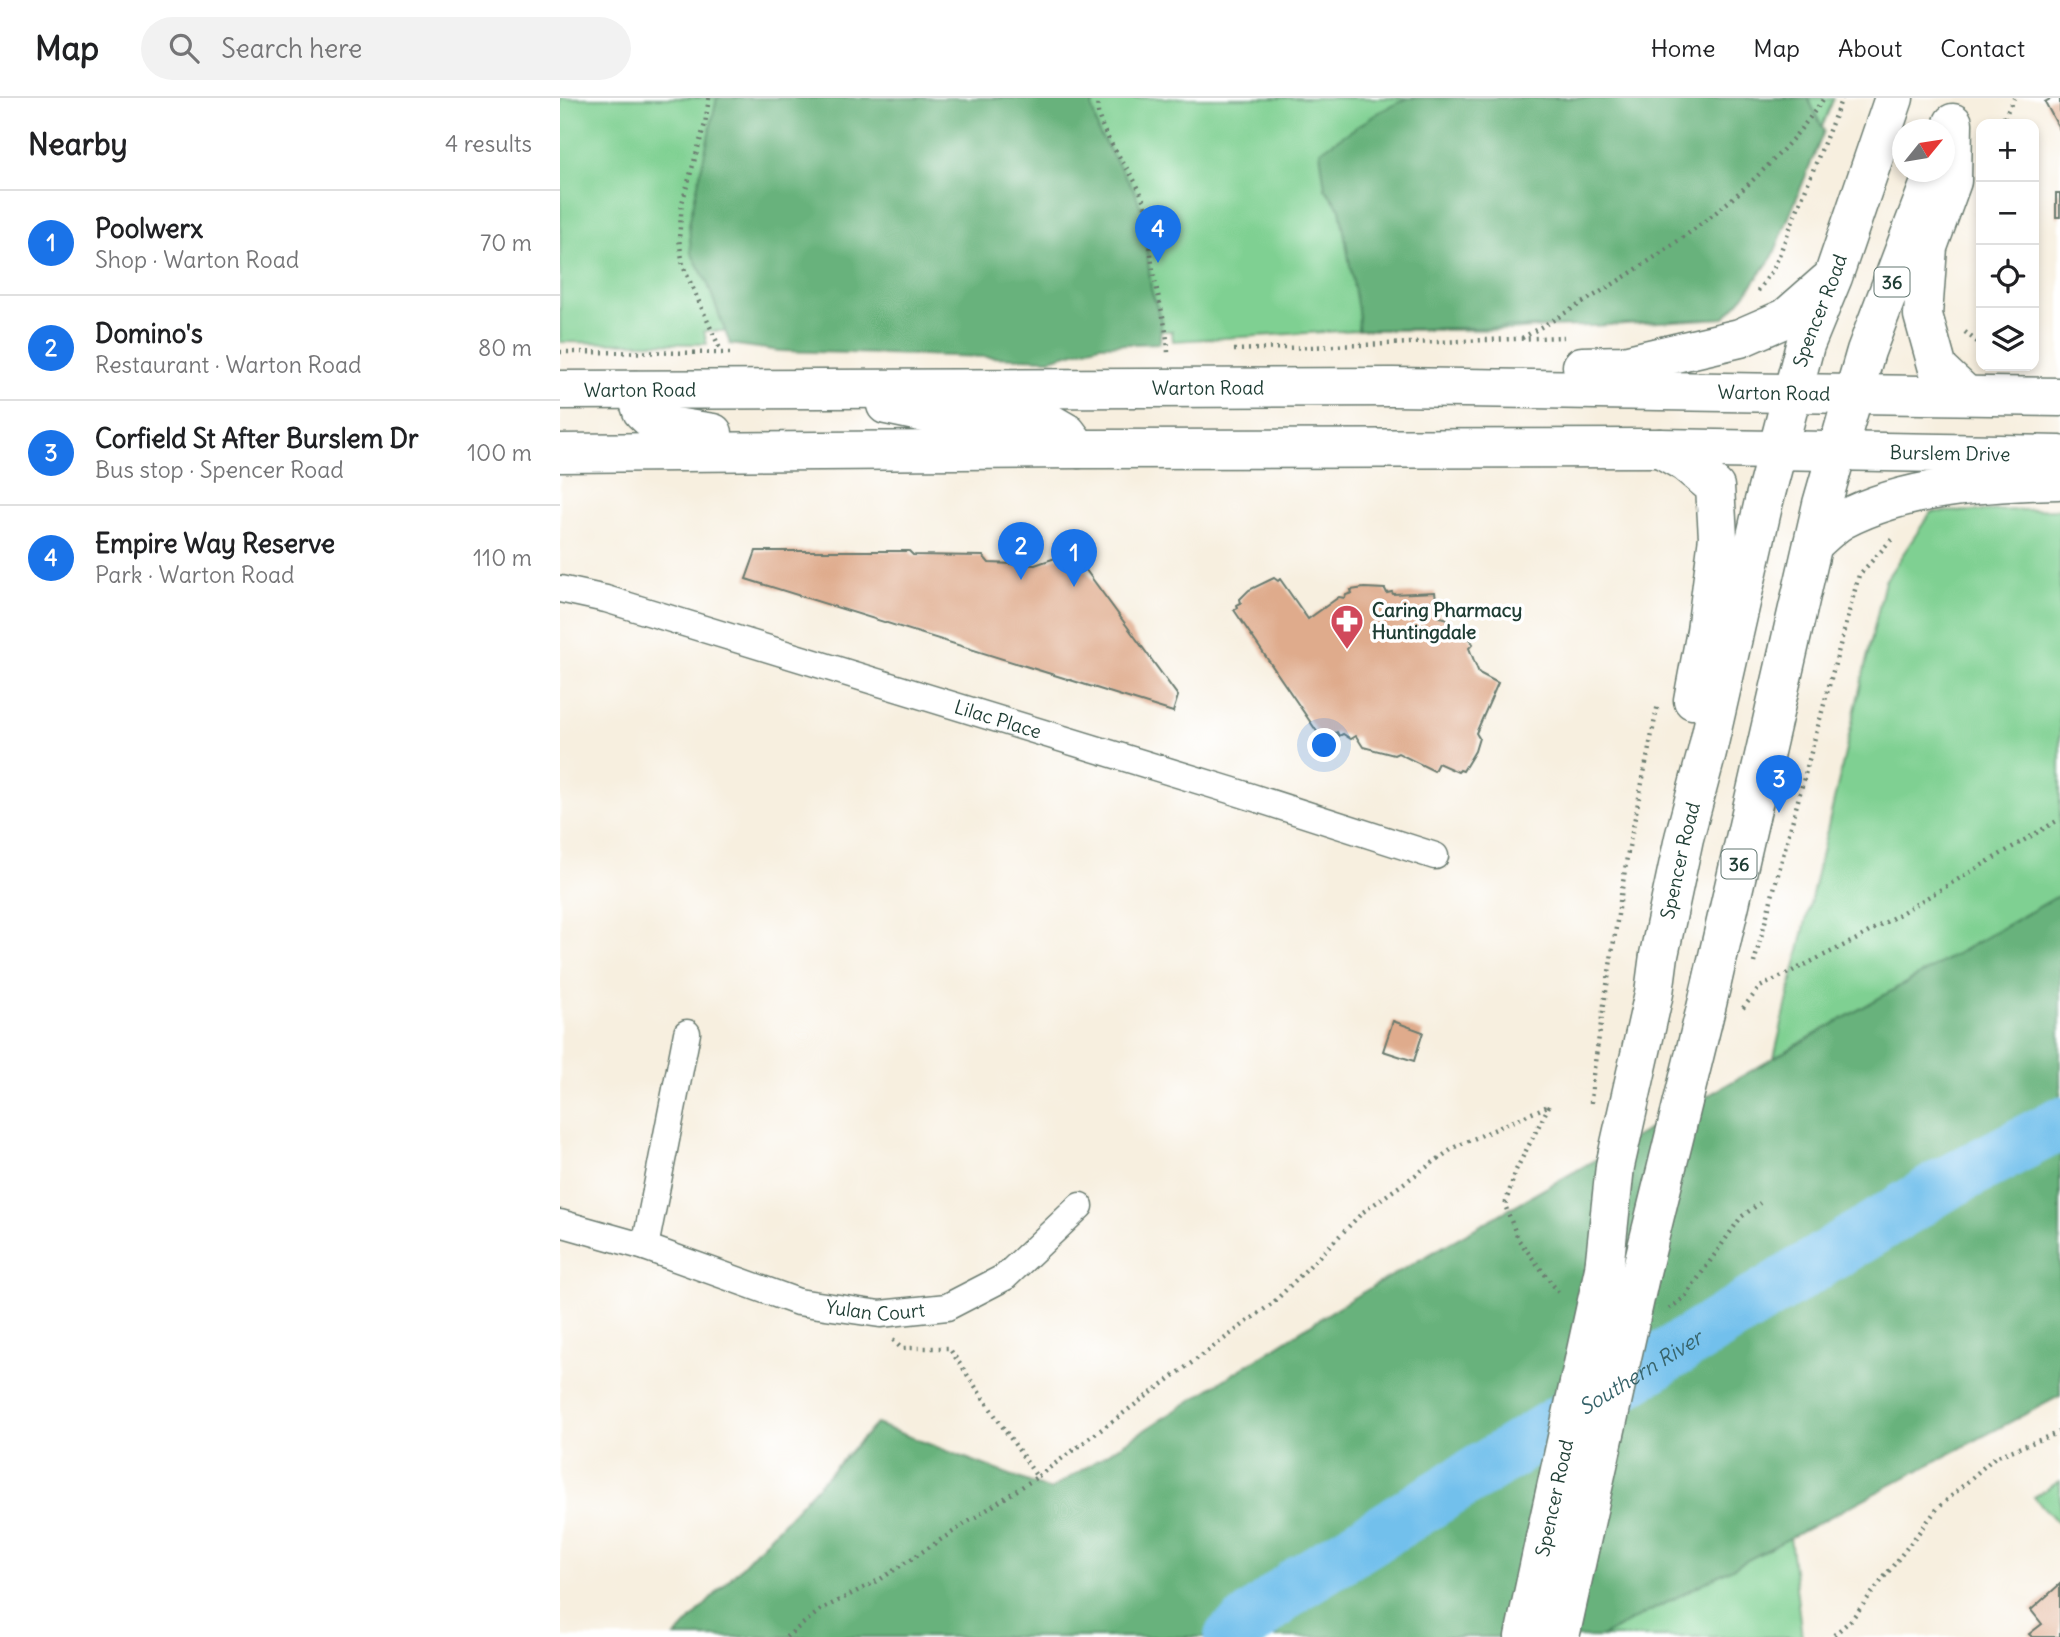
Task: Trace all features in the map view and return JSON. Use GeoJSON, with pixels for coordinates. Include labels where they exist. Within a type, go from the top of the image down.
{"type":"FeatureCollection","features":[{"type":"Feature","properties":{"kind":"main road","name":"Spencer Road"},"geometry":{"type":"LineString","coordinates":[[1622,1273],[1615,1166],[1654,993],[1659,954],[1684,838],[1805,345],[1833,277],[1894,98]]}},
{"type":"Feature","properties":{"kind":"main road","name":"Spencer Road"},"geometry":{"type":"LineString","coordinates":[[1524,1637],[1563,1542],[1622,1273],[1707,1004],[1813,544],[1837,452],[1866,351],[1930,182]]}},
{"type":"Feature","properties":{"kind":"main road"},"geometry":{"type":"LineString","coordinates":[[1952,182],[1928,247],[1923,315],[1938,369],[1966,395]]}},
{"type":"Feature","properties":{"kind":"main road"},"geometry":{"type":"LineString","coordinates":[[1393,387],[1491,368],[1624,365],[1740,338],[1786,318],[1833,277]]}},
{"type":"Feature","properties":{"kind":"main road","name":"Warton Road"},"geometry":{"type":"LineString","coordinates":[[560,390],[1393,387],[1854,393]]}},
{"type":"Feature","properties":{"kind":"main road"},"geometry":{"type":"LineString","coordinates":[[860,389],[888,406],[939,416],[1025,417],[1048,422],[1067,433],[1079,449]]}},
{"type":"Feature","properties":{"kind":"main road"},"geometry":{"type":"LineString","coordinates":[[635,390],[642,411],[656,424],[713,433],[778,453]]}},
{"type":"Feature","properties":{"kind":"main road"},"geometry":{"type":"LineString","coordinates":[[1854,393],[2060,397]]}},
{"type":"Feature","properties":{"kind":"main road"},"geometry":{"type":"LineString","coordinates":[[1659,954],[1657,888],[1706,631],[1718,537],[1714,487],[1686,463],[1660,448]]}},
{"type":"Feature","properties":{"kind":"main road"},"geometry":{"type":"LineString","coordinates":[[560,453],[1660,448],[1837,452]]}},
{"type":"Feature","properties":{"kind":"main road","name":"Burslem Drive"},"geometry":{"type":"LineString","coordinates":[[1837,452],[2060,455]]}},
{"type":"Feature","properties":{"kind":"main road"},"geometry":{"type":"LineString","coordinates":[[1813,544],[1841,521],[1886,503],[1933,491],[1994,481],[2060,480]]}},
{"type":"Feature","properties":{"kind":"main road","name":"Spencer Road"},"geometry":{"type":"LineString","coordinates":[[1560,1637],[1563,1542]]}},
{"type":"Feature","properties":{"kind":"street","name":"Lilac Place"},"geometry":{"type":"LineString","coordinates":[[560,589],[620,603],[1233,791],[1435,856]]}},
{"type":"Feature","properties":{"kind":"street"},"geometry":{"type":"LineString","coordinates":[[645,1247],[687,1033]]}},
{"type":"Feature","properties":{"kind":"street","name":"Yulan Court"},"geometry":{"type":"LineString","coordinates":[[560,1223],[645,1247],[798,1302],[880,1314],[947,1307],[1005,1277],[1080,1206]]}},
{"type":"Feature","properties":{"kind":"path"},"geometry":{"type":"LineString","coordinates":[[709,98],[705,124],[682,203],[679,239],[683,266],[722,351]]}},
{"type":"Feature","properties":{"kind":"path"},"geometry":{"type":"LineString","coordinates":[[1099,98],[1097,103],[1106,136],[1141,194],[1148,221],[1152,266],[1167,328],[1168,353]]}},
{"type":"Feature","properties":{"kind":"path"},"geometry":{"type":"LineString","coordinates":[[1522,338],[1587,300],[1695,228],[1757,177],[1803,128],[1824,98]]}},
{"type":"Feature","properties":{"kind":"path"},"geometry":{"type":"LineString","coordinates":[[1759,330],[1746,303],[1763,286],[1774,268],[1842,98]]}},
{"type":"Feature","properties":{"kind":"path"},"geometry":{"type":"LineString","coordinates":[[2004,119],[2014,98]]}},
{"type":"Feature","properties":{"kind":"path"},"geometry":{"type":"LineString","coordinates":[[1964,331],[1976,341]]}},
{"type":"Feature","properties":{"kind":"path"},"geometry":{"type":"LineString","coordinates":[[1753,969],[1859,575],[1900,530],[1886,503]]}},
{"type":"Feature","properties":{"kind":"path"},"geometry":{"type":"LineString","coordinates":[[1591,1111],[1593,1075],[1627,857],[1659,696]]}},
{"type":"Feature","properties":{"kind":"path"},"geometry":{"type":"LineString","coordinates":[[1746,996],[1742,1009],[1760,987],[1857,939],[2060,819]]}},
{"type":"Feature","properties":{"kind":"path"},"geometry":{"type":"LineString","coordinates":[[786,1637],[822,1609],[879,1580],[1037,1477],[1274,1302],[1363,1212],[1455,1147],[1550,1105],[1516,1170],[1505,1205],[1518,1239],[1559,1293]]}},
{"type":"Feature","properties":{"kind":"path"},"geometry":{"type":"LineString","coordinates":[[1663,1314],[1685,1297],[1741,1217],[1760,1203]]}},
{"type":"Feature","properties":{"kind":"path"},"geometry":{"type":"LineString","coordinates":[[880,1314],[894,1342],[901,1348],[949,1348],[1037,1477]]}},
{"type":"Feature","properties":{"kind":"path"},"geometry":{"type":"LineString","coordinates":[[1834,1635],[1851,1620],[1937,1508],[1995,1457],[2060,1432]]}},
{"type":"Feature","properties":{"kind":"green space"},"geometry":{"type":"Polygon","coordinates":[[[560,98],[1834,98],[1786,214],[1728,311],[1512,330],[1358,330],[1173,341],[1172,331],[704,331],[707,344],[560,342],[560,98]]]}},
{"type":"Feature","properties":{"kind":"green space"},"geometry":{"type":"Polygon","coordinates":[[[717,98],[1094,98],[1092,108],[1099,133],[1135,192],[1143,214],[1151,289],[1161,321],[1160,343],[1100,345],[1050,359],[780,351],[730,344],[707,282],[691,253],[689,224],[717,98]]]}},
{"type":"Feature","properties":{"kind":"green space"},"geometry":{"type":"Polygon","coordinates":[[[1408,98],[1808,98],[1824,131],[1773,256],[1724,318],[1593,326],[1358,330],[1359,316],[1340,209],[1325,188],[1320,151],[1381,111],[1408,98]]]}},
{"type":"Feature","properties":{"kind":"green space"},"geometry":{"type":"Polygon","coordinates":[[[2060,509],[2060,895],[1774,1058],[1885,581],[1931,512],[2060,509]]]}},
{"type":"Feature","properties":{"kind":"green space"},"geometry":{"type":"Polygon","coordinates":[[[2060,895],[2060,1396],[1601,1637],[675,1637],[876,1424],[1050,1490],[1351,1299],[2060,895]]]}},
{"type":"Feature","properties":{"kind":"green space"},"geometry":{"type":"Polygon","coordinates":[[[2060,1481],[2060,1525],[2034,1497],[2060,1481]]]}},
{"type":"Feature","properties":{"kind":"green space"},"geometry":{"type":"Polygon","coordinates":[[[1790,1537],[1802,1637],[1601,1637],[1790,1537]]]}},
{"type":"Feature","properties":{"kind":"building"},"geometry":{"type":"Polygon","coordinates":[[[2060,98],[2060,130],[2045,102],[2060,98]]]}},
{"type":"Feature","properties":{"kind":"building"},"geometry":{"type":"Polygon","coordinates":[[[2056,193],[2060,193],[2060,217],[2056,217],[2056,193]]]}},
{"type":"Feature","properties":{"kind":"building"},"geometry":{"type":"Polygon","coordinates":[[[756,551],[909,551],[913,555],[983,556],[989,563],[1035,565],[1061,556],[1080,562],[1178,696],[1173,712],[746,579],[756,551]]]}},
{"type":"Feature","properties":{"kind":"building"},"geometry":{"type":"Polygon","coordinates":[[[1274,578],[1278,581],[1280,579],[1308,619],[1339,597],[1345,598],[1352,593],[1351,590],[1385,589],[1387,593],[1393,594],[1435,592],[1439,617],[1445,618],[1456,631],[1462,628],[1473,644],[1469,648],[1479,673],[1498,683],[1476,733],[1479,738],[1475,751],[1463,771],[1458,772],[1438,763],[1434,771],[1398,753],[1394,755],[1363,747],[1356,736],[1351,739],[1343,734],[1339,736],[1337,732],[1322,739],[1234,610],[1249,590],[1274,578]]]}},
{"type":"Feature","properties":{"kind":"building"},"geometry":{"type":"Polygon","coordinates":[[[1393,1021],[1423,1032],[1414,1061],[1383,1051],[1393,1021]]]}},
{"type":"Feature","properties":{"kind":"building"},"geometry":{"type":"Polygon","coordinates":[[[2060,1584],[2060,1637],[2032,1637],[2029,1634],[2042,1624],[2031,1610],[2060,1584]]]}},
{"type":"Feature","properties":{"kind":"waterway","name":"Southern River"},"geometry":{"type":"LineString","coordinates":[[1231,1637],[1297,1584],[1945,1184],[2060,1124]]}},
{"type":"Feature","properties":{"kind":"place","name":"Empire Way Reserve"},"geometry":{"type":"Point","coordinates":[1158,263]}},
{"type":"Feature","properties":{"kind":"place","name":"Domino's"},"geometry":{"type":"Point","coordinates":[1021,580]}},
{"type":"Feature","properties":{"kind":"place","name":"Poolwerx"},"geometry":{"type":"Point","coordinates":[1074,587]}},
{"type":"Feature","properties":{"kind":"place","name":"Caring Pharmacy Huntingdale"},"geometry":{"type":"Point","coordinates":[1347,651]}},
{"type":"Feature","properties":{"kind":"place","name":"Corfield St After Burslem Dr"},"geometry":{"type":"Point","coordinates":[1779,813]}}]}
